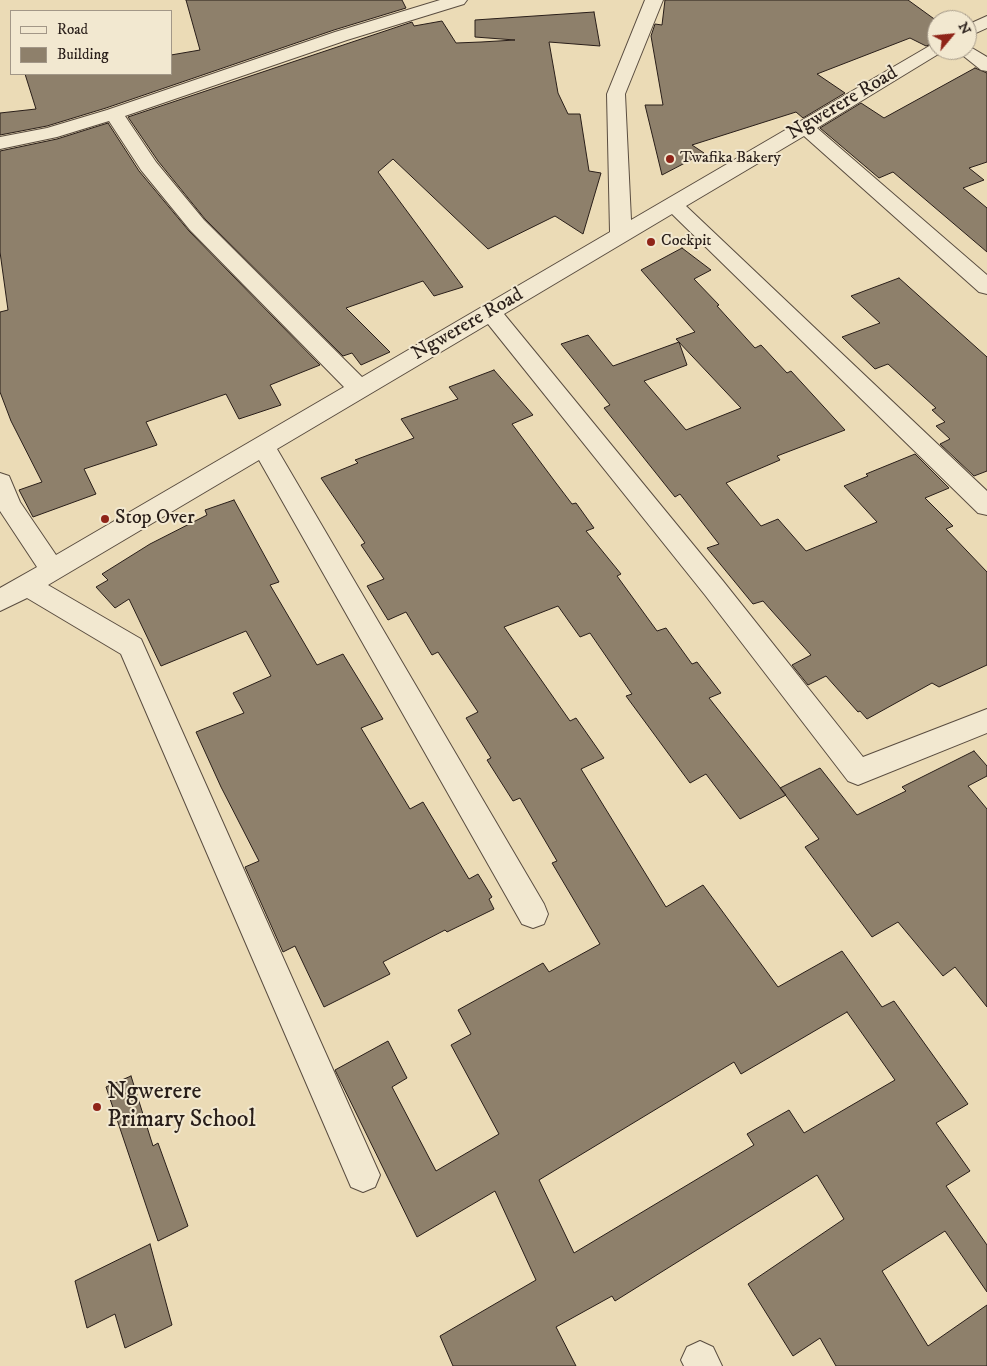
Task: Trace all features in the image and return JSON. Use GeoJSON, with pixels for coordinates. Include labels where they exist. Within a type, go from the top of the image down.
{"type":"FeatureCollection","features":[{"type":"Feature","properties":{"kind":"street"},"geometry":{"type":"LineString","coordinates":[[0,143],[50,133],[114,114],[341,36],[458,0]]}},
{"type":"Feature","properties":{"kind":"street"},"geometry":{"type":"LineString","coordinates":[[621,236],[616,94],[654,0]]}},
{"type":"Feature","properties":{"kind":"street","name":"Ngwerere Road"},"geometry":{"type":"LineString","coordinates":[[0,601],[927,55]]}},
{"type":"Feature","properties":{"kind":"street"},"geometry":{"type":"LineString","coordinates":[[114,114],[148,166],[197,225],[359,388]]}},
{"type":"Feature","properties":{"kind":"street"},"geometry":{"type":"LineString","coordinates":[[805,127],[987,287]]}},
{"type":"Feature","properties":{"kind":"street"},"geometry":{"type":"LineString","coordinates":[[673,204],[987,506]]}},
{"type":"Feature","properties":{"kind":"street"},"geometry":{"type":"LineString","coordinates":[[490,312],[714,588],[858,772],[987,721]]}},
{"type":"Feature","properties":{"kind":"street"},"geometry":{"type":"LineString","coordinates":[[263,445],[533,914]]}},
{"type":"Feature","properties":{"kind":"street"},"geometry":{"type":"LineString","coordinates":[[0,482],[9,505],[53,570]]}},
{"type":"Feature","properties":{"kind":"street"},"geometry":{"type":"LineString","coordinates":[[28,586],[131,647],[363,1175]]}},
{"type":"Feature","properties":{"kind":"building"},"geometry":{"type":"Polygon","coordinates":[[[186,0],[402,0],[406,8],[334,30],[106,108],[47,126],[0,135],[0,113],[36,109],[25,75],[172,75],[172,55],[200,50],[186,0]]]}},
{"type":"Feature","properties":{"kind":"building"},"geometry":{"type":"Polygon","coordinates":[[[665,0],[908,0],[927,14],[927,46],[910,38],[817,74],[845,93],[803,118],[796,112],[692,145],[704,153],[662,175],[645,105],[663,105],[651,36],[655,24],[662,25],[665,0]]]}},
{"type":"Feature","properties":{"kind":"building"},"geometry":{"type":"Polygon","coordinates":[[[594,12],[600,46],[549,42],[558,93],[568,114],[580,114],[589,171],[601,173],[583,234],[555,216],[488,249],[393,159],[378,172],[463,287],[434,296],[423,281],[346,308],[390,352],[361,365],[352,353],[343,356],[205,219],[158,161],[128,117],[412,22],[414,26],[442,21],[456,43],[481,42],[515,40],[475,37],[475,20],[594,12]]]}},
{"type":"Feature","properties":{"kind":"building"},"geometry":{"type":"Polygon","coordinates":[[[975,68],[987,73],[987,162],[969,168],[984,180],[963,188],[987,208],[987,252],[893,172],[879,178],[820,128],[861,103],[884,118],[975,68]]]}},
{"type":"Feature","properties":{"kind":"building"},"geometry":{"type":"Polygon","coordinates":[[[108,123],[139,171],[189,231],[320,365],[270,385],[281,405],[239,419],[226,394],[146,422],[157,445],[84,469],[96,494],[33,517],[19,490],[42,482],[11,421],[0,392],[0,312],[8,310],[0,252],[0,151],[57,139],[108,123]]]}},
{"type":"Feature","properties":{"kind":"building"},"geometry":{"type":"Polygon","coordinates":[[[682,248],[711,270],[694,279],[719,305],[717,306],[755,348],[761,345],[787,373],[791,371],[845,430],[777,456],[780,460],[726,483],[761,526],[778,519],[806,551],[877,522],[844,486],[868,476],[866,474],[915,454],[949,488],[925,498],[953,526],[946,529],[987,572],[987,665],[939,687],[932,683],[867,719],[860,711],[858,712],[826,676],[808,685],[792,665],[811,655],[763,601],[753,604],[707,548],[719,544],[680,494],[675,497],[604,408],[610,405],[561,344],[588,335],[613,366],[679,342],[676,339],[695,332],[641,270],[682,248]],[[679,342],[687,365],[644,381],[686,430],[741,408],[679,342]]]}},
{"type":"Feature","properties":{"kind":"building"},"geometry":{"type":"Polygon","coordinates":[[[899,278],[987,357],[987,471],[974,476],[940,444],[950,439],[936,426],[945,422],[932,410],[936,408],[888,364],[875,369],[842,337],[880,323],[851,296],[899,278]]]}},
{"type":"Feature","properties":{"kind":"building"},"geometry":{"type":"Polygon","coordinates":[[[494,370],[533,415],[512,424],[572,504],[576,503],[594,528],[586,531],[621,574],[617,576],[657,631],[666,628],[692,664],[697,662],[721,693],[709,698],[786,795],[740,819],[706,774],[690,783],[626,696],[632,694],[590,633],[580,637],[558,606],[504,627],[570,721],[576,718],[604,758],[581,769],[666,907],[703,885],[778,987],[842,951],[882,1007],[894,1001],[968,1104],[936,1123],[970,1171],[946,1186],[987,1245],[987,1292],[945,1231],[882,1271],[928,1346],[987,1305],[987,1366],[836,1366],[820,1338],[793,1356],[748,1284],[844,1219],[817,1175],[615,1301],[612,1296],[556,1327],[576,1366],[453,1366],[440,1336],[536,1280],[495,1191],[417,1237],[335,1070],[388,1041],[407,1078],[392,1087],[436,1171],[499,1134],[451,1045],[471,1034],[458,1010],[543,963],[549,972],[600,944],[552,863],[557,861],[520,798],[513,801],[487,760],[491,758],[466,718],[478,712],[438,652],[432,655],[406,612],[388,620],[367,586],[384,579],[361,545],[365,543],[321,478],[358,463],[355,460],[414,438],[401,419],[458,399],[449,387],[494,370]],[[847,1012],[741,1074],[734,1062],[539,1180],[574,1253],[754,1145],[747,1134],[789,1110],[804,1133],[895,1080],[847,1012]]]}},
{"type":"Feature","properties":{"kind":"building"},"geometry":{"type":"Polygon","coordinates":[[[234,500],[279,582],[270,585],[317,665],[343,654],[383,719],[361,728],[410,809],[423,802],[469,879],[478,874],[492,897],[489,899],[494,909],[447,932],[445,930],[383,962],[390,974],[324,1007],[295,946],[283,952],[245,867],[259,861],[221,787],[196,732],[244,713],[233,693],[271,676],[246,631],[161,666],[129,599],[115,608],[96,587],[108,580],[102,574],[150,544],[207,515],[205,510],[234,500]]]}},
{"type":"Feature","properties":{"kind":"building"},"geometry":{"type":"Polygon","coordinates":[[[974,751],[987,766],[987,776],[968,786],[987,809],[987,1007],[955,967],[943,976],[898,922],[872,937],[805,847],[819,839],[780,788],[820,768],[857,815],[906,791],[902,787],[974,751]]]}},
{"type":"Feature","properties":{"kind":"building"},"geometry":{"type":"Polygon","coordinates":[[[131,1076],[153,1146],[158,1143],[188,1226],[158,1241],[106,1087],[131,1076]]]}},
{"type":"Feature","properties":{"kind":"building"},"geometry":{"type":"Polygon","coordinates":[[[150,1244],[172,1325],[125,1348],[115,1314],[87,1328],[75,1281],[150,1244]]]}},
{"type":"Feature","properties":{"kind":"place","name":"Twafika Bakery"},"geometry":{"type":"Point","coordinates":[670,159]}},
{"type":"Feature","properties":{"kind":"place","name":"Cockpit"},"geometry":{"type":"Point","coordinates":[651,242]}},
{"type":"Feature","properties":{"kind":"place","name":"Stop Over"},"geometry":{"type":"Point","coordinates":[105,519]}},
{"type":"Feature","properties":{"kind":"place","name":"Ngwerere Primary School"},"geometry":{"type":"Point","coordinates":[97,1107]}}]}
